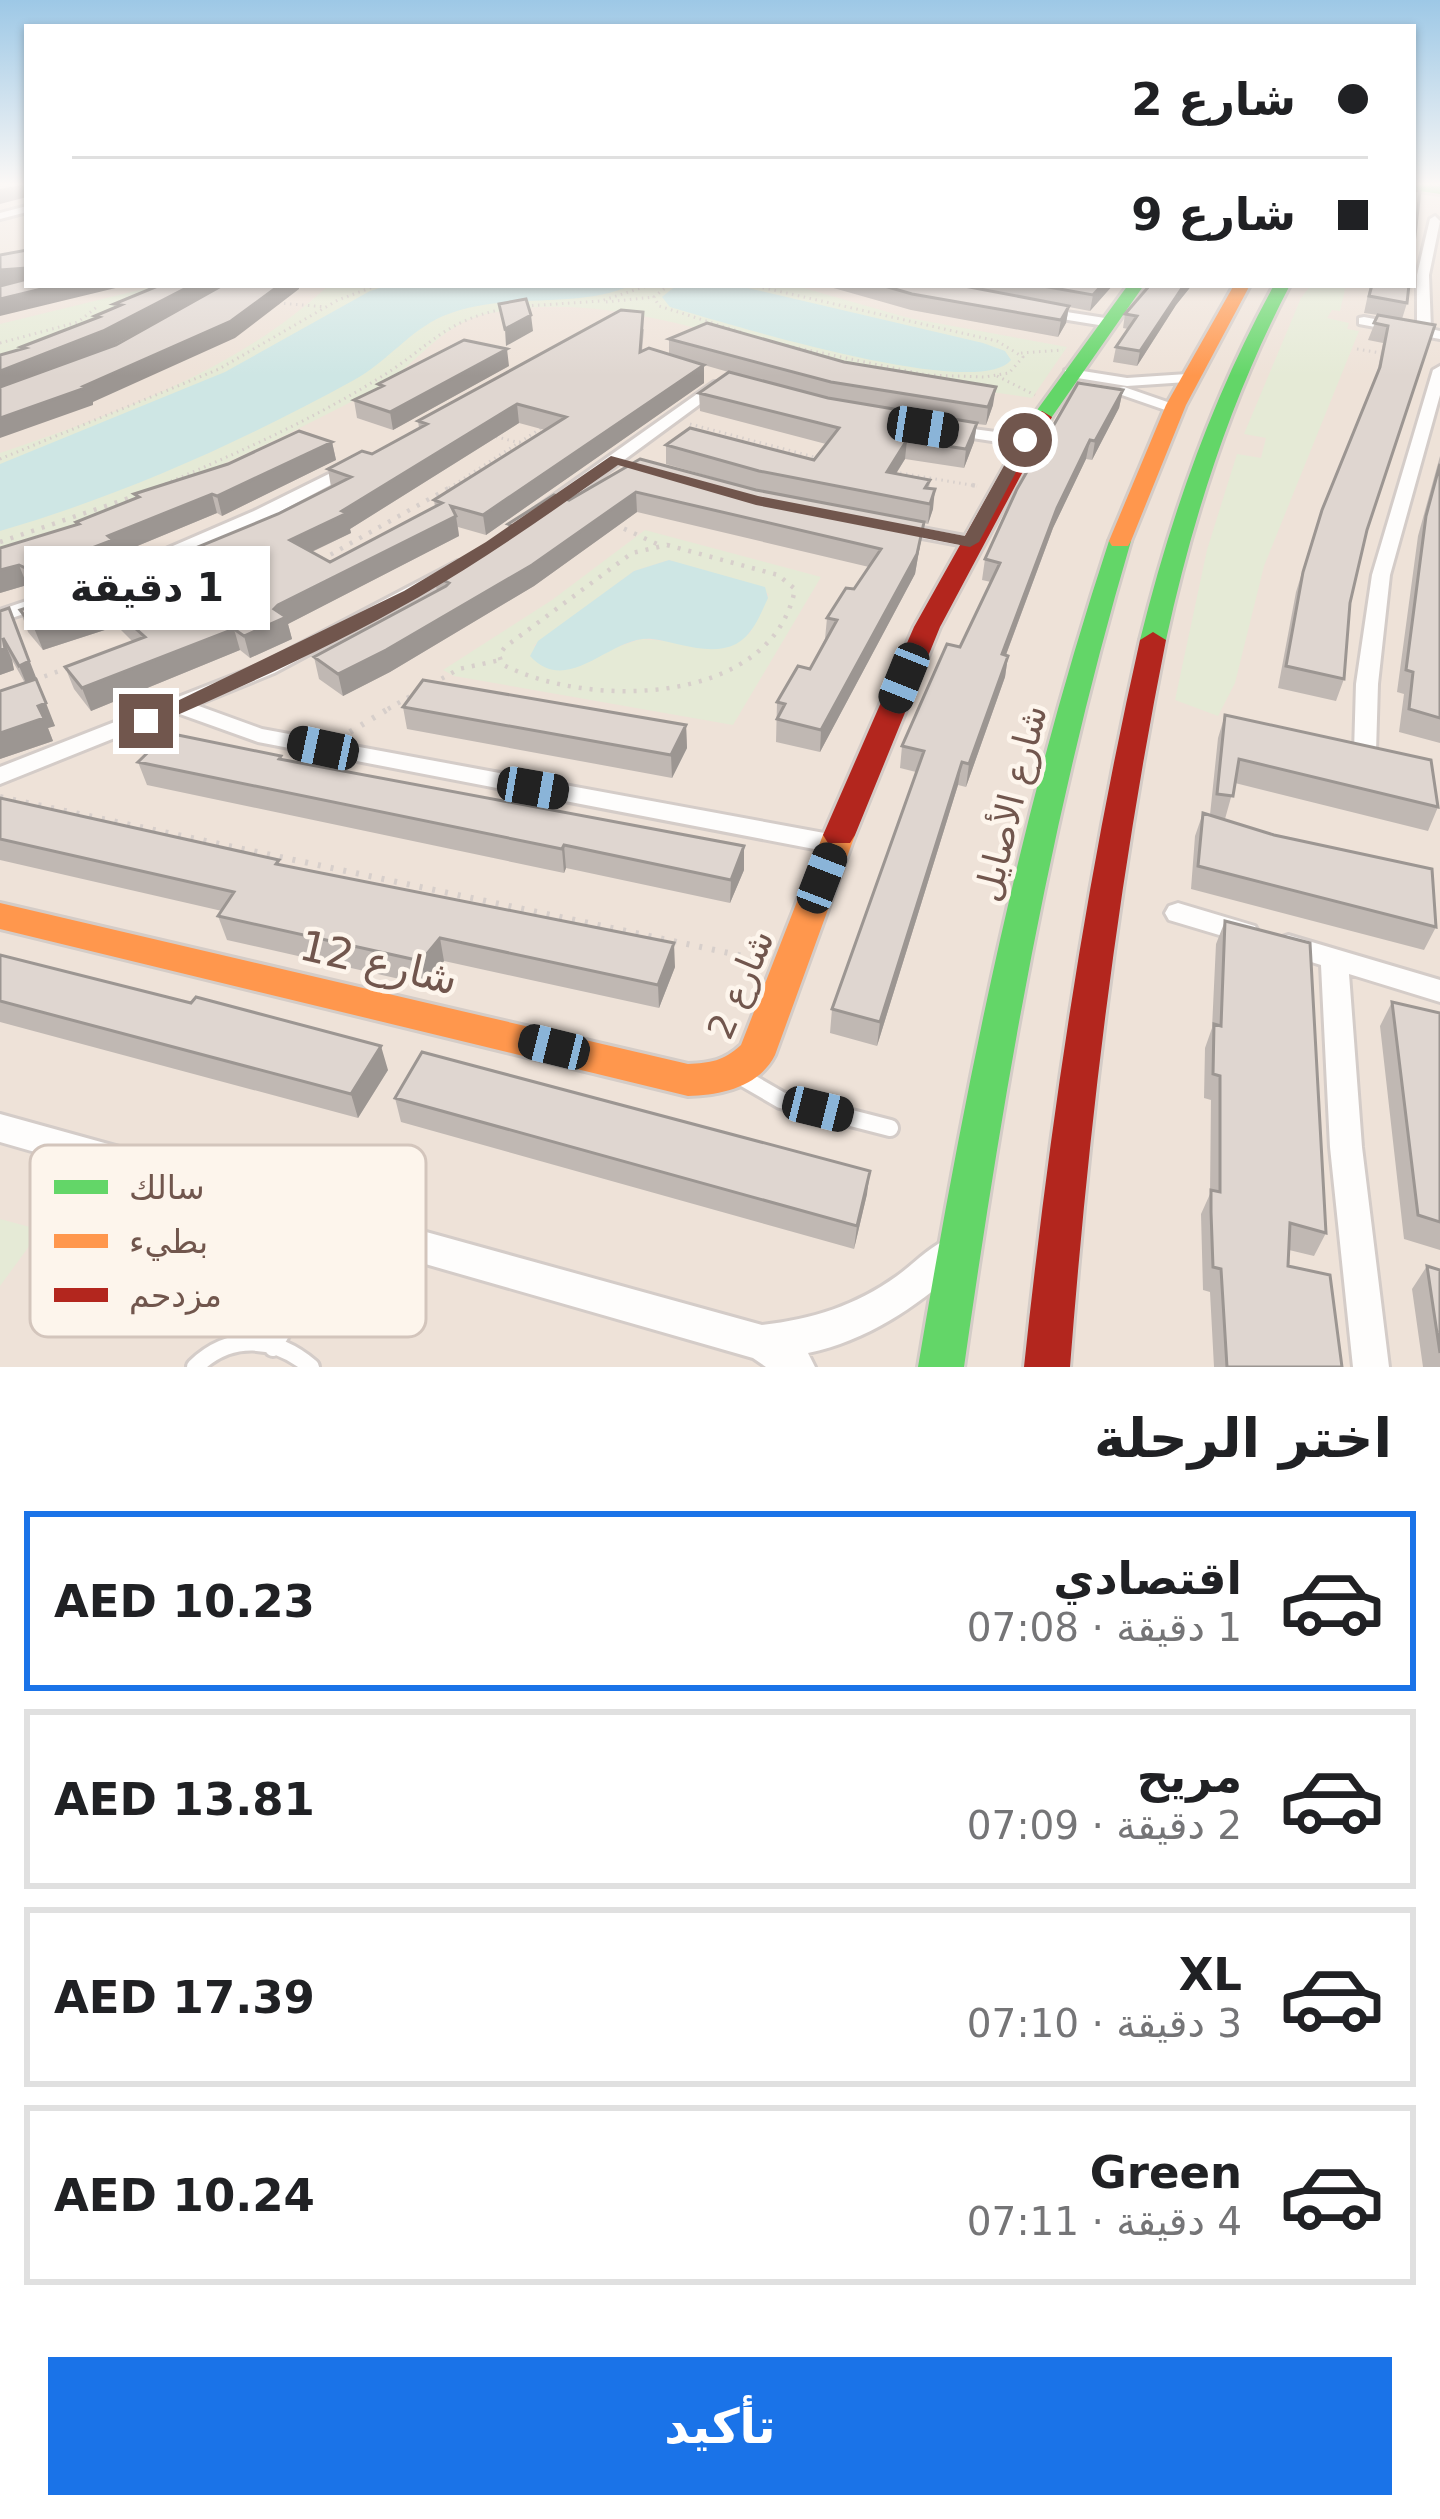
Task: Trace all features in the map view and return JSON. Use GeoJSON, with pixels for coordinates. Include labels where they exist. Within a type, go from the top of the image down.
{"type":"FeatureCollection","features":[{"type":"Feature","properties":{"kind":"main road","name":"شارع 2"},"geometry":{"type":"LineString","coordinates":[[738,1072],[761,1045],[835,844],[904,678],[970,542],[1025,440],[1134,288]]}},
{"type":"Feature","properties":{"kind":"main road","name":"شارع الأصايل"},"geometry":{"type":"LineString","coordinates":[[941,1367],[1010,959],[1050,778],[1111,562],[1187,378],[1240,288]]}},
{"type":"Feature","properties":{"kind":"main road"},"geometry":{"type":"LineString","coordinates":[[1047,1367],[1084,1019],[1120,796],[1165,579],[1222,405],[1280,288]]}},
{"type":"Feature","properties":{"kind":"main road","name":"شارع 12"},"geometry":{"type":"LineString","coordinates":[[0,916],[688,1080],[722,1079],[738,1072]]}},
{"type":"Feature","properties":{"kind":"street"},"geometry":{"type":"LineString","coordinates":[[1424,332],[1433,261]]}},
{"type":"Feature","properties":{"kind":"street"},"geometry":{"type":"LineString","coordinates":[[1024,309],[1106,322]]}},
{"type":"Feature","properties":{"kind":"street"},"geometry":{"type":"LineString","coordinates":[[1364,321],[1440,335]]}},
{"type":"Feature","properties":{"kind":"street"},"geometry":{"type":"LineString","coordinates":[[1364,752],[1367,684],[1382,575],[1440,370]]}},
{"type":"Feature","properties":{"kind":"street"},"geometry":{"type":"LineString","coordinates":[[526,523],[626,462],[673,418],[732,384],[702,375]]}},
{"type":"Feature","properties":{"kind":"street"},"geometry":{"type":"LineString","coordinates":[[1069,375],[1137,387],[1187,378]]}},
{"type":"Feature","properties":{"kind":"street"},"geometry":{"type":"LineString","coordinates":[[1137,387],[1174,409]]}},
{"type":"Feature","properties":{"kind":"street"},"geometry":{"type":"LineString","coordinates":[[934,428],[1025,440]]}},
{"type":"Feature","properties":{"kind":"street"},"geometry":{"type":"LineString","coordinates":[[0,616],[216,534],[372,456]]}},
{"type":"Feature","properties":{"kind":"street"},"geometry":{"type":"LineString","coordinates":[[878,525],[970,542]]}},
{"type":"Feature","properties":{"kind":"street"},"geometry":{"type":"LineString","coordinates":[[0,776],[181,707],[343,631],[472,558]]}},
{"type":"Feature","properties":{"kind":"street"},"geometry":{"type":"LineString","coordinates":[[181,707],[235,730],[835,844]]}},
{"type":"Feature","properties":{"kind":"street"},"geometry":{"type":"LineString","coordinates":[[1178,913],[1440,991]]}},
{"type":"Feature","properties":{"kind":"street"},"geometry":{"type":"LineString","coordinates":[[1334,958],[1346,1147],[1371,1367]]}},
{"type":"Feature","properties":{"kind":"street"},"geometry":{"type":"LineString","coordinates":[[0,1128],[61,1145]]}},
{"type":"Feature","properties":{"kind":"street"},"geometry":{"type":"LineString","coordinates":[[762,1343],[819,1335],[871,1316],[902,1297],[960,1246]]}},
{"type":"Feature","properties":{"kind":"street"},"geometry":{"type":"LineString","coordinates":[[426,1247],[762,1343],[797,1367]]}},
{"type":"Feature","properties":{"kind":"lane"},"geometry":{"type":"LineString","coordinates":[[738,1072],[764,1094],[890,1128]]}},
{"type":"Feature","properties":{"kind":"lane"},"geometry":{"type":"LineString","coordinates":[[273,1348],[279,1337]]}},
{"type":"Feature","properties":{"kind":"lane"},"geometry":{"type":"LineString","coordinates":[[195,1367],[219,1345],[236,1340],[300,1357],[311,1367]]}},
{"type":"Feature","properties":{"kind":"path"},"geometry":{"type":"LineString","coordinates":[[0,459],[220,369],[326,307],[371,288]]}},
{"type":"Feature","properties":{"kind":"path"},"geometry":{"type":"LineString","coordinates":[[589,302],[639,288]]}},
{"type":"Feature","properties":{"kind":"path"},"geometry":{"type":"LineString","coordinates":[[524,306],[654,297],[665,288]]}},
{"type":"Feature","properties":{"kind":"path"},"geometry":{"type":"LineString","coordinates":[[764,288],[997,341],[1069,375]]}},
{"type":"Feature","properties":{"kind":"path"},"geometry":{"type":"LineString","coordinates":[[654,297],[664,309],[748,335]]}},
{"type":"Feature","properties":{"kind":"path"},"geometry":{"type":"LineString","coordinates":[[265,302],[326,307]]}},
{"type":"Feature","properties":{"kind":"path"},"geometry":{"type":"LineString","coordinates":[[0,343],[78,322],[98,306]]}},
{"type":"Feature","properties":{"kind":"path"},"geometry":{"type":"LineString","coordinates":[[155,488],[337,403],[391,371],[441,326],[508,308]]}},
{"type":"Feature","properties":{"kind":"path"},"geometry":{"type":"LineString","coordinates":[[696,328],[709,322]]}},
{"type":"Feature","properties":{"kind":"path"},"geometry":{"type":"LineString","coordinates":[[773,343],[882,367],[997,376],[1069,375]]}},
{"type":"Feature","properties":{"kind":"path"},"geometry":{"type":"LineString","coordinates":[[1357,349],[1381,353]]}},
{"type":"Feature","properties":{"kind":"path"},"geometry":{"type":"LineString","coordinates":[[997,376],[1016,370],[1023,362],[1021,352]]}},
{"type":"Feature","properties":{"kind":"path"},"geometry":{"type":"LineString","coordinates":[[337,403],[359,408]]}},
{"type":"Feature","properties":{"kind":"path"},"geometry":{"type":"LineString","coordinates":[[673,418],[821,459]]}},
{"type":"Feature","properties":{"kind":"path"},"geometry":{"type":"LineString","coordinates":[[316,562],[422,506],[543,427]]}},
{"type":"Feature","properties":{"kind":"path"},"geometry":{"type":"LineString","coordinates":[[478,431],[520,443]]}},
{"type":"Feature","properties":{"kind":"path"},"geometry":{"type":"LineString","coordinates":[[879,470],[1001,489]]}},
{"type":"Feature","properties":{"kind":"path"},"geometry":{"type":"LineString","coordinates":[[0,542],[140,494]]}},
{"type":"Feature","properties":{"kind":"path"},"geometry":{"type":"LineString","coordinates":[[500,660],[511,670],[569,685],[682,685],[736,668],[783,621],[796,594],[785,579],[657,544],[637,531],[553,504]]}},
{"type":"Feature","properties":{"kind":"path"},"geometry":{"type":"LineString","coordinates":[[500,660],[506,647],[632,553],[657,544]]}},
{"type":"Feature","properties":{"kind":"path"},"geometry":{"type":"LineString","coordinates":[[323,748],[451,673],[500,660]]}},
{"type":"Feature","properties":{"kind":"path"},"geometry":{"type":"LineString","coordinates":[[28,682],[69,668]]}},
{"type":"Feature","properties":{"kind":"path"},"geometry":{"type":"LineString","coordinates":[[0,797],[788,965]]}},
{"type":"Feature","properties":{"kind":"shaded area"},"geometry":{"type":"Polygon","coordinates":[[[0,249],[24,249],[24,288],[1416,288],[1416,249],[1440,249],[1440,1367],[0,1367],[0,249]]]}},
{"type":"Feature","properties":{"kind":"green space"},"geometry":{"type":"Polygon","coordinates":[[[148,288],[161,288],[0,364],[0,324],[148,288]]]}},
{"type":"Feature","properties":{"kind":"green space"},"geometry":{"type":"Polygon","coordinates":[[[325,288],[804,288],[909,318],[1067,347],[1032,398],[861,371],[628,313],[533,307],[486,314],[441,336],[375,389],[284,436],[144,498],[0,552],[0,453],[174,386],[256,342],[325,288]]]}},
{"type":"Feature","properties":{"kind":"green space"},"geometry":{"type":"Polygon","coordinates":[[[1309,288],[1345,288],[1340,311],[1332,310],[1327,318],[1349,323],[1347,329],[1359,331],[1264,566],[1235,683],[1218,716],[1175,700],[1207,550],[1237,454],[1261,458],[1266,438],[1244,434],[1309,288]]]}},
{"type":"Feature","properties":{"kind":"green space"},"geometry":{"type":"Polygon","coordinates":[[[645,530],[821,577],[733,725],[454,676],[443,670],[552,600],[645,530]],[[669,560],[634,571],[533,646],[611,649],[641,639],[730,646],[750,633],[769,594],[669,560]]]}},
{"type":"Feature","properties":{"kind":"green space"},"geometry":{"type":"Polygon","coordinates":[[[0,1219],[30,1227],[30,1245],[0,1286],[0,1219]]]}},
{"type":"Feature","properties":{"kind":"water"},"geometry":{"type":"Polygon","coordinates":[[[623,288],[586,297],[490,304],[443,316],[366,373],[268,425],[137,484],[0,531],[0,464],[225,372],[370,291],[623,288]]]}},
{"type":"Feature","properties":{"kind":"water"},"geometry":{"type":"Polygon","coordinates":[[[673,288],[748,288],[983,343],[1005,351],[1011,360],[989,370],[951,372],[902,366],[670,307],[662,297],[673,288]]]}},
{"type":"Feature","properties":{"kind":"water"},"geometry":{"type":"Polygon","coordinates":[[[669,560],[765,587],[768,598],[747,635],[736,644],[716,649],[636,640],[575,668],[560,670],[545,667],[530,656],[538,641],[634,571],[669,560]]]}},
{"type":"Feature","properties":{"kind":"building"},"geometry":{"type":"Polygon","coordinates":[[[24,251],[24,268],[0,270],[0,255],[24,251]]]}},
{"type":"Feature","properties":{"kind":"building"},"geometry":{"type":"Polygon","coordinates":[[[24,280],[24,288],[46,288],[0,299],[0,286],[24,280]]]}},
{"type":"Feature","properties":{"kind":"building"},"geometry":{"type":"Polygon","coordinates":[[[153,288],[186,288],[103,331],[0,371],[0,355],[121,305],[114,304],[153,288]]]}},
{"type":"Feature","properties":{"kind":"building"},"geometry":{"type":"Polygon","coordinates":[[[218,288],[276,288],[231,321],[84,386],[88,387],[0,418],[0,387],[116,345],[218,288]]]}},
{"type":"Feature","properties":{"kind":"building"},"geometry":{"type":"Polygon","coordinates":[[[891,288],[975,288],[1069,306],[1061,320],[891,288]]]}},
{"type":"Feature","properties":{"kind":"building"},"geometry":{"type":"Polygon","coordinates":[[[1054,288],[1099,288],[1093,295],[1054,288]]]}},
{"type":"Feature","properties":{"kind":"building"},"geometry":{"type":"Polygon","coordinates":[[[1147,288],[1182,288],[1140,351],[1116,347],[1137,316],[1125,314],[1147,288]]]}},
{"type":"Feature","properties":{"kind":"building"},"geometry":{"type":"Polygon","coordinates":[[[1371,288],[1409,288],[1407,303],[1369,296],[1371,288]]]}},
{"type":"Feature","properties":{"kind":"building"},"geometry":{"type":"Polygon","coordinates":[[[526,299],[531,315],[505,329],[499,304],[526,299]]]}},
{"type":"Feature","properties":{"kind":"building"},"geometry":{"type":"Polygon","coordinates":[[[621,310],[643,312],[640,352],[649,348],[704,365],[483,515],[451,506],[456,516],[278,605],[274,609],[286,617],[244,636],[234,629],[82,688],[65,667],[145,637],[109,605],[34,628],[20,610],[54,599],[46,589],[118,564],[130,575],[278,514],[351,477],[328,469],[362,451],[372,454],[427,424],[418,421],[621,310]],[[517,404],[342,511],[347,513],[290,540],[330,562],[442,503],[434,500],[566,417],[517,404]]]}},
{"type":"Feature","properties":{"kind":"building"},"geometry":{"type":"Polygon","coordinates":[[[1378,315],[1435,325],[1367,530],[1350,603],[1344,679],[1286,666],[1303,572],[1322,510],[1380,367],[1388,326],[1374,323],[1378,315]]]}},
{"type":"Feature","properties":{"kind":"building"},"geometry":{"type":"Polygon","coordinates":[[[707,323],[844,362],[996,387],[988,407],[831,382],[669,339],[707,323]]]}},
{"type":"Feature","properties":{"kind":"building"},"geometry":{"type":"Polygon","coordinates":[[[464,340],[507,349],[390,412],[354,400],[383,386],[378,384],[464,340]]]}},
{"type":"Feature","properties":{"kind":"building"},"geometry":{"type":"Polygon","coordinates":[[[729,372],[828,398],[977,423],[966,449],[907,440],[887,472],[930,480],[925,488],[935,489],[930,504],[759,471],[666,445],[690,428],[814,460],[839,428],[699,393],[729,372]]]}},
{"type":"Feature","properties":{"kind":"building"},"geometry":{"type":"Polygon","coordinates":[[[1078,383],[1123,390],[1095,441],[1090,440],[1057,508],[1002,654],[1008,656],[969,764],[962,762],[880,1022],[832,1009],[924,751],[902,746],[947,644],[960,647],[1000,563],[985,559],[1017,489],[1078,383]]]}},
{"type":"Feature","properties":{"kind":"building"},"geometry":{"type":"Polygon","coordinates":[[[299,431],[332,442],[217,496],[212,494],[108,536],[113,540],[32,571],[19,565],[0,570],[0,548],[79,524],[76,522],[139,497],[134,494],[228,464],[299,431]]]}},
{"type":"Feature","properties":{"kind":"building"},"geometry":{"type":"Polygon","coordinates":[[[640,459],[756,490],[924,522],[917,554],[821,730],[777,719],[785,704],[777,702],[798,666],[810,669],[837,620],[827,618],[881,549],[636,492],[532,565],[386,650],[338,674],[314,657],[446,586],[449,583],[434,576],[517,527],[508,524],[554,495],[569,500],[640,459]]]}},
{"type":"Feature","properties":{"kind":"building"},"geometry":{"type":"Polygon","coordinates":[[[1440,464],[1440,718],[1409,709],[1413,672],[1406,670],[1426,516],[1440,464]]]}},
{"type":"Feature","properties":{"kind":"building"},"geometry":{"type":"Polygon","coordinates":[[[9,608],[29,661],[19,666],[3,638],[5,649],[0,650],[0,611],[9,608]]]}},
{"type":"Feature","properties":{"kind":"building"},"geometry":{"type":"Polygon","coordinates":[[[36,679],[46,703],[38,706],[44,718],[0,733],[0,691],[36,679]]]}},
{"type":"Feature","properties":{"kind":"building"},"geometry":{"type":"Polygon","coordinates":[[[423,680],[686,725],[671,755],[403,707],[423,680]]]}},
{"type":"Feature","properties":{"kind":"building"},"geometry":{"type":"Polygon","coordinates":[[[1225,715],[1431,760],[1438,807],[1239,759],[1233,796],[1217,794],[1225,715]]]}},
{"type":"Feature","properties":{"kind":"building"},"geometry":{"type":"Polygon","coordinates":[[[168,733],[281,756],[279,759],[744,846],[731,880],[138,762],[168,733]]]}},
{"type":"Feature","properties":{"kind":"building"},"geometry":{"type":"Polygon","coordinates":[[[0,798],[279,860],[276,864],[674,943],[658,985],[440,938],[421,961],[218,916],[234,892],[0,839],[0,798]]]}},
{"type":"Feature","properties":{"kind":"building"},"geometry":{"type":"Polygon","coordinates":[[[1203,813],[1274,835],[1432,869],[1436,927],[1198,866],[1203,813]]]}},
{"type":"Feature","properties":{"kind":"building"},"geometry":{"type":"Polygon","coordinates":[[[1225,921],[1310,943],[1326,1233],[1290,1223],[1288,1266],[1330,1275],[1342,1367],[1227,1367],[1221,1269],[1213,1267],[1211,1212],[1211,1190],[1220,1192],[1220,1076],[1213,1074],[1214,1024],[1221,1026],[1225,921]]]}},
{"type":"Feature","properties":{"kind":"building"},"geometry":{"type":"Polygon","coordinates":[[[0,955],[191,1003],[196,997],[381,1046],[351,1094],[0,1001],[0,955]]]}},
{"type":"Feature","properties":{"kind":"building"},"geometry":{"type":"Polygon","coordinates":[[[1392,1002],[1440,1013],[1440,1222],[1418,1215],[1392,1002]]]}},
{"type":"Feature","properties":{"kind":"building"},"geometry":{"type":"Polygon","coordinates":[[[422,1052],[870,1171],[857,1226],[395,1098],[422,1052]]]}},
{"type":"Feature","properties":{"kind":"building"},"geometry":{"type":"Polygon","coordinates":[[[1427,1266],[1440,1270],[1440,1353],[1427,1266]]]}},
{"type":"Feature","properties":{"kind":"traffic: fast"},"geometry":{"type":"LineString","coordinates":[[1042,417],[1134,288]]}},
{"type":"Feature","properties":{"kind":"traffic: fast"},"geometry":{"type":"LineString","coordinates":[[1153,640],[1204,458],[1239,370],[1280,288]]}},
{"type":"Feature","properties":{"kind":"traffic: fast"},"geometry":{"type":"LineString","coordinates":[[941,1367],[974,1157],[1035,848],[1088,643],[1120,541]]}},
{"type":"Feature","properties":{"kind":"traffic: slow"},"geometry":{"type":"LineString","coordinates":[[1120,541],[1176,405],[1240,288]]}},
{"type":"Feature","properties":{"kind":"traffic: slow"},"geometry":{"type":"LineString","coordinates":[[0,916],[688,1080],[709,1079],[733,1072],[756,1055],[839,835]]}},
{"type":"Feature","properties":{"kind":"traffic: jam"},"geometry":{"type":"LineString","coordinates":[[839,835],[927,627],[1042,417]]}},
{"type":"Feature","properties":{"kind":"traffic: jam"},"geometry":{"type":"LineString","coordinates":[[1047,1367],[1088,1002],[1117,820],[1153,640]]}},
{"type":"Feature","properties":{"kind":"route"},"geometry":{"type":"LineString","coordinates":[[146,721],[267,669],[411,594],[616,460],[756,500],[970,542],[1025,440]]}}]}
